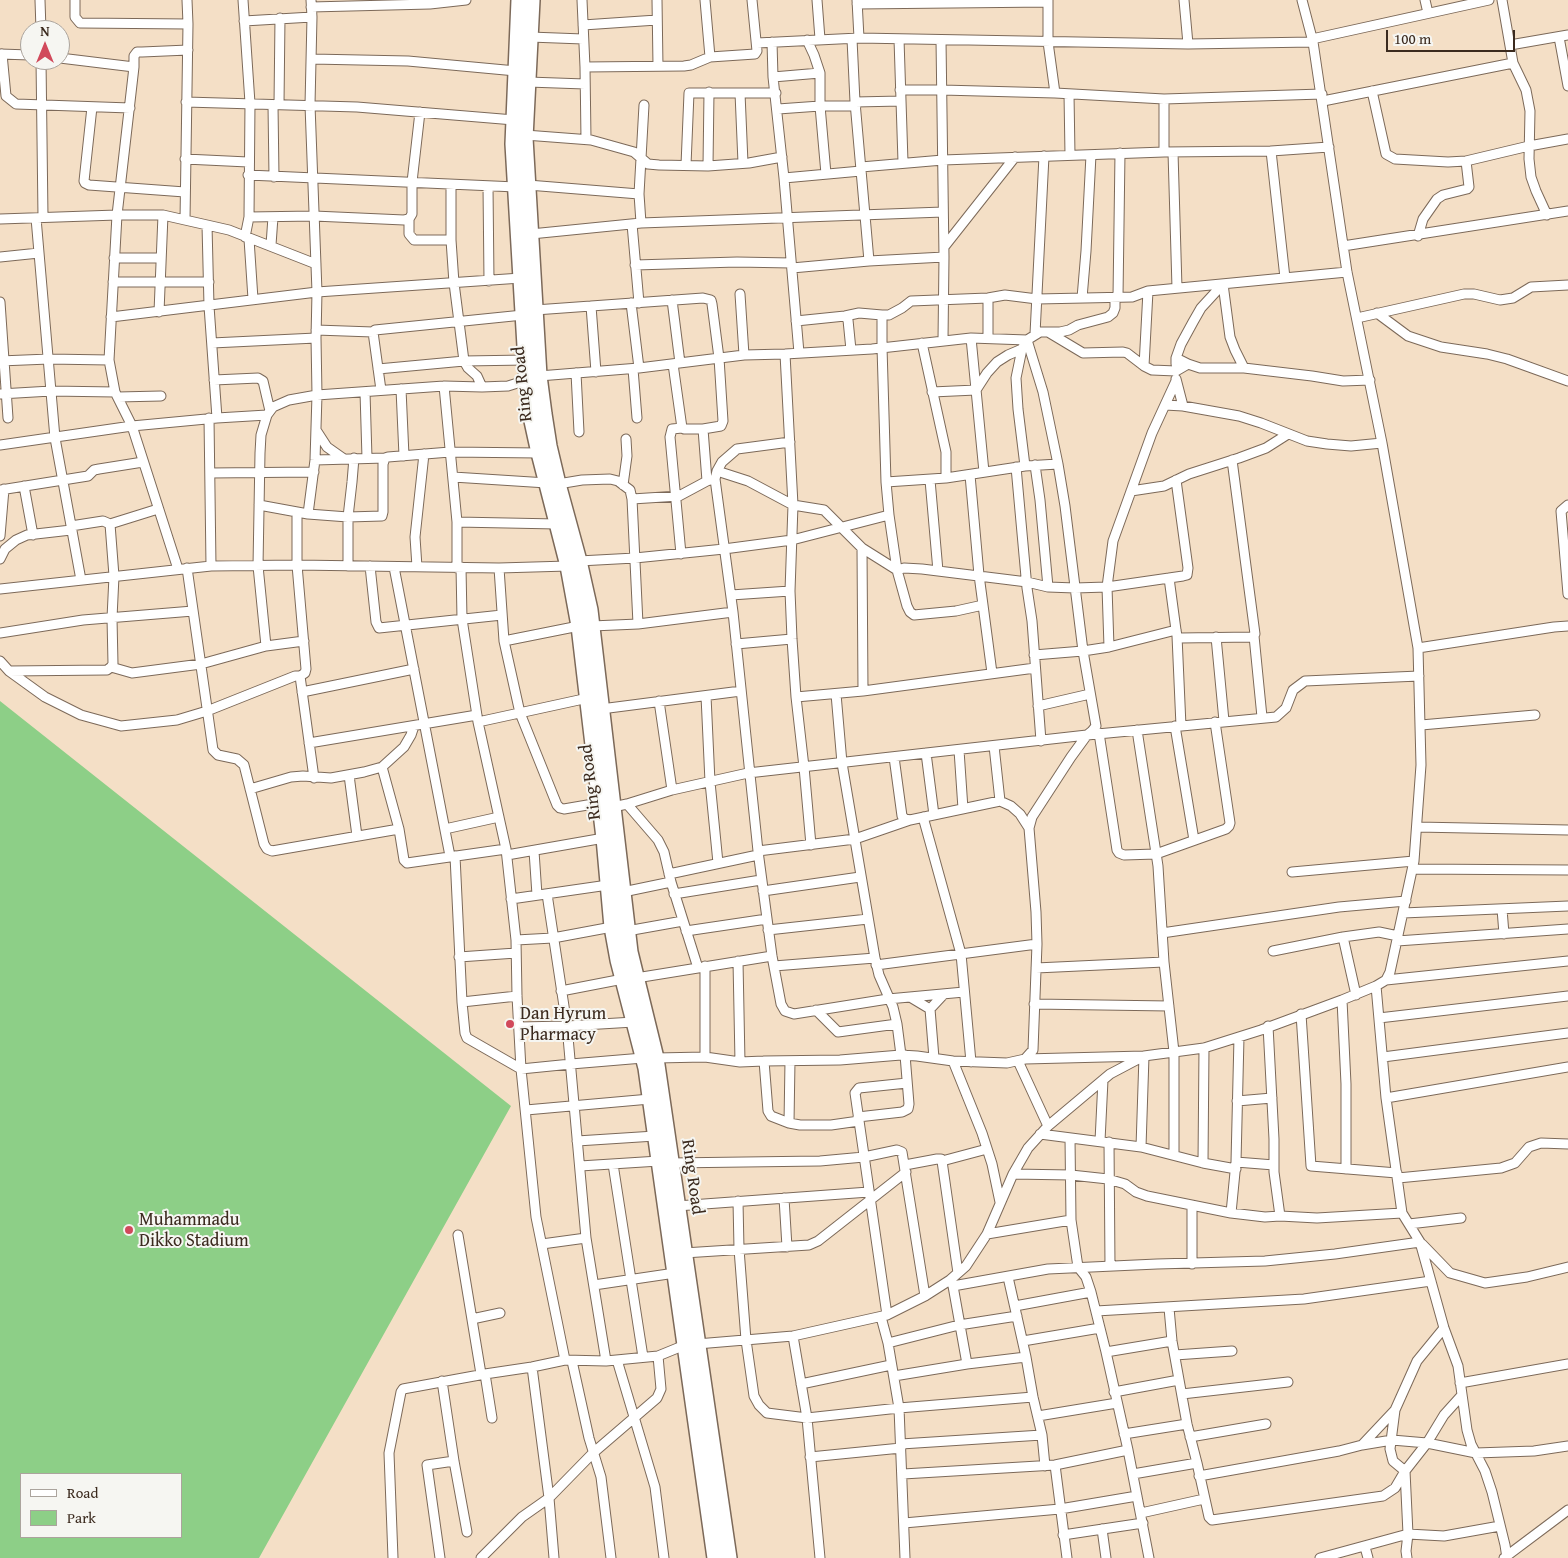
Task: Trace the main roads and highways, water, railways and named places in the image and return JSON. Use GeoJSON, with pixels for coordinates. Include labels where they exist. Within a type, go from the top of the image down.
{"type":"FeatureCollection","features":[{"type":"Feature","properties":{"kind":"main road","name":"Ring Road"},"geometry":{"type":"LineString","coordinates":[[519,0],[513,144],[531,234],[526,360],[533,378],[549,446],[557,524],[574,564]]}},
{"type":"Feature","properties":{"kind":"main road","name":"Ring Road"},"geometry":{"type":"LineString","coordinates":[[532,0],[522,186],[521,278],[529,313],[533,378],[532,421],[538,453],[552,484],[574,564],[601,709],[628,931],[634,1022],[650,1058],[650,1099],[655,1136],[665,1162],[676,1206],[684,1253],[691,1345],[714,1558]]}},
{"type":"Feature","properties":{"kind":"main road","name":"Ring Road"},"geometry":{"type":"LineString","coordinates":[[586,626],[588,698],[613,805],[604,838],[612,927],[618,960],[630,978],[650,1058],[665,1162],[675,1273],[691,1345],[729,1558]]}},
{"type":"Feature","properties":{"kind":"place","name":"Dan Hyrum Pharmacy"},"geometry":{"type":"Point","coordinates":[510,1024]}},
{"type":"Feature","properties":{"kind":"place","name":"Muhammadu Dikko Stadium"},"geometry":{"type":"Point","coordinates":[129,1230]}}]}
